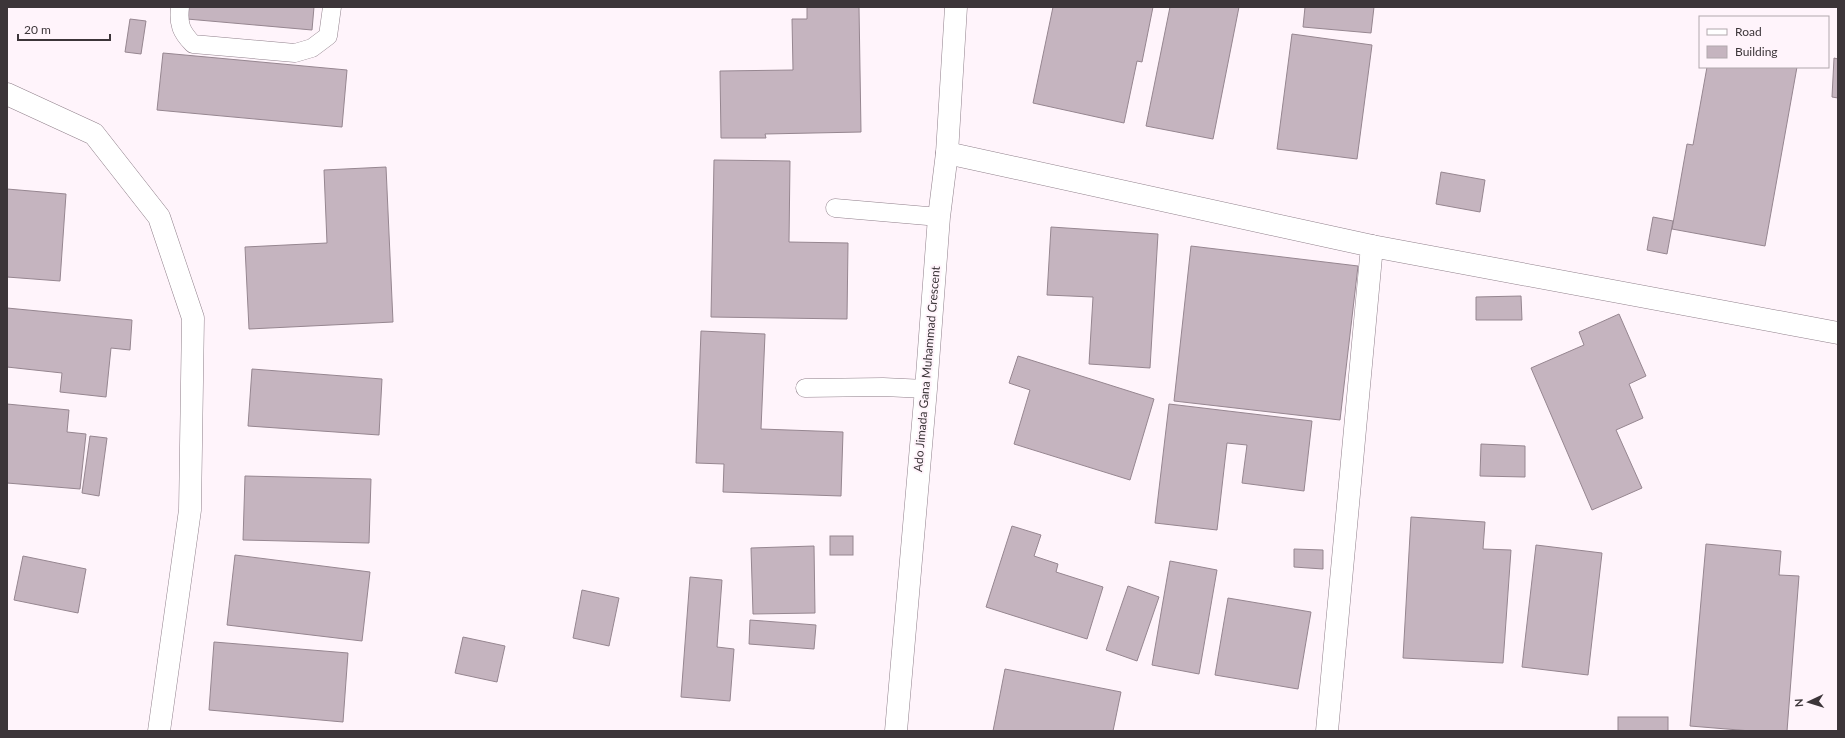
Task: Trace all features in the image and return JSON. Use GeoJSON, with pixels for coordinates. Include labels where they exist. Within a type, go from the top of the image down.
{"type":"FeatureCollection","features":[{"type":"Feature","properties":{"kind":"street","name":"Ado Jimada Gana Muhammad Crescent"},"geometry":{"type":"LineString","coordinates":[[896,731],[926,389],[939,217],[947,154],[956,7]]}},
{"type":"Feature","properties":{"kind":"street"},"geometry":{"type":"LineString","coordinates":[[7,94],[94,134],[159,217],[194,318],[190,510],[163,731]]}},
{"type":"Feature","properties":{"kind":"street"},"geometry":{"type":"LineString","coordinates":[[947,154],[1372,246],[1838,332]]}},
{"type":"Feature","properties":{"kind":"street"},"geometry":{"type":"LineString","coordinates":[[1327,731],[1372,246]]}},
{"type":"Feature","properties":{"kind":"lane"},"geometry":{"type":"LineString","coordinates":[[180,7],[179,14],[182,32],[193,44],[295,53],[312,48],[328,36],[332,7]]}},
{"type":"Feature","properties":{"kind":"lane"},"geometry":{"type":"LineString","coordinates":[[835,208],[939,217]]}},
{"type":"Feature","properties":{"kind":"lane"},"geometry":{"type":"LineString","coordinates":[[805,388],[883,387],[926,389]]}},
{"type":"Feature","properties":{"kind":"building"},"geometry":{"type":"Polygon","coordinates":[[[188,7],[314,7],[312,30],[187,19],[188,7]]]}},
{"type":"Feature","properties":{"kind":"building"},"geometry":{"type":"Polygon","coordinates":[[[807,7],[859,7],[861,132],[765,134],[766,138],[721,138],[720,71],[793,70],[792,19],[807,19],[807,7]]]}},
{"type":"Feature","properties":{"kind":"building"},"geometry":{"type":"Polygon","coordinates":[[[1053,7],[1153,7],[1142,62],[1137,61],[1124,123],[1033,103],[1053,7]]]}},
{"type":"Feature","properties":{"kind":"building"},"geometry":{"type":"Polygon","coordinates":[[[1170,7],[1239,7],[1213,139],[1146,126],[1170,7]]]}},
{"type":"Feature","properties":{"kind":"building"},"geometry":{"type":"Polygon","coordinates":[[[1305,7],[1374,7],[1371,33],[1303,27],[1305,7]]]}},
{"type":"Feature","properties":{"kind":"building"},"geometry":{"type":"Polygon","coordinates":[[[130,19],[146,21],[141,54],[125,52],[130,19]]]}},
{"type":"Feature","properties":{"kind":"building"},"geometry":{"type":"Polygon","coordinates":[[[1292,34],[1372,45],[1357,159],[1277,149],[1292,34]]]}},
{"type":"Feature","properties":{"kind":"building"},"geometry":{"type":"Polygon","coordinates":[[[163,53],[347,70],[342,127],[157,110],[163,53]]]}},
{"type":"Feature","properties":{"kind":"building"},"geometry":{"type":"Polygon","coordinates":[[[1834,58],[1838,59],[1838,98],[1832,97],[1834,58]]]}},
{"type":"Feature","properties":{"kind":"building"},"geometry":{"type":"Polygon","coordinates":[[[1707,68],[1797,68],[1765,246],[1672,229],[1687,144],[1693,145],[1707,68]]]}},
{"type":"Feature","properties":{"kind":"building"},"geometry":{"type":"Polygon","coordinates":[[[714,160],[790,161],[789,242],[848,243],[847,319],[711,317],[714,160]]]}},
{"type":"Feature","properties":{"kind":"building"},"geometry":{"type":"Polygon","coordinates":[[[386,167],[393,322],[249,329],[245,247],[327,243],[324,170],[386,167]]]}},
{"type":"Feature","properties":{"kind":"building"},"geometry":{"type":"Polygon","coordinates":[[[1441,172],[1485,180],[1480,212],[1436,204],[1441,172]]]}},
{"type":"Feature","properties":{"kind":"building"},"geometry":{"type":"Polygon","coordinates":[[[7,189],[66,194],[60,281],[7,277],[7,189]]]}},
{"type":"Feature","properties":{"kind":"building"},"geometry":{"type":"Polygon","coordinates":[[[1653,217],[1673,221],[1667,254],[1647,250],[1653,217]]]}},
{"type":"Feature","properties":{"kind":"building"},"geometry":{"type":"Polygon","coordinates":[[[1051,227],[1158,234],[1150,368],[1089,364],[1093,297],[1047,295],[1051,227]]]}},
{"type":"Feature","properties":{"kind":"building"},"geometry":{"type":"Polygon","coordinates":[[[1191,246],[1358,266],[1340,420],[1174,401],[1191,246]]]}},
{"type":"Feature","properties":{"kind":"building"},"geometry":{"type":"Polygon","coordinates":[[[1521,296],[1522,320],[1476,320],[1476,297],[1521,296]]]}},
{"type":"Feature","properties":{"kind":"building"},"geometry":{"type":"Polygon","coordinates":[[[7,308],[132,320],[130,350],[111,348],[106,397],[60,392],[62,373],[7,367],[7,308]]]}},
{"type":"Feature","properties":{"kind":"building"},"geometry":{"type":"Polygon","coordinates":[[[1619,314],[1646,376],[1629,384],[1643,418],[1616,430],[1642,488],[1592,510],[1531,368],[1584,345],[1579,332],[1619,314]]]}},
{"type":"Feature","properties":{"kind":"building"},"geometry":{"type":"Polygon","coordinates":[[[701,331],[765,334],[761,429],[843,432],[841,496],[723,492],[724,464],[696,463],[701,331]]]}},
{"type":"Feature","properties":{"kind":"building"},"geometry":{"type":"Polygon","coordinates":[[[1018,356],[1154,399],[1130,480],[1014,444],[1030,390],[1009,383],[1018,356]]]}},
{"type":"Feature","properties":{"kind":"building"},"geometry":{"type":"Polygon","coordinates":[[[252,369],[382,379],[379,435],[248,426],[252,369]]]}},
{"type":"Feature","properties":{"kind":"building"},"geometry":{"type":"Polygon","coordinates":[[[7,404],[69,410],[67,432],[86,434],[80,489],[7,483],[7,404]]]}},
{"type":"Feature","properties":{"kind":"building"},"geometry":{"type":"Polygon","coordinates":[[[1169,404],[1312,421],[1304,491],[1242,483],[1247,445],[1227,443],[1217,530],[1155,523],[1169,404]]]}},
{"type":"Feature","properties":{"kind":"building"},"geometry":{"type":"Polygon","coordinates":[[[90,436],[107,438],[99,496],[82,493],[90,436]]]}},
{"type":"Feature","properties":{"kind":"building"},"geometry":{"type":"Polygon","coordinates":[[[1481,444],[1525,446],[1525,477],[1480,476],[1481,444]]]}},
{"type":"Feature","properties":{"kind":"building"},"geometry":{"type":"Polygon","coordinates":[[[245,476],[371,479],[369,543],[243,540],[245,476]]]}},
{"type":"Feature","properties":{"kind":"building"},"geometry":{"type":"Polygon","coordinates":[[[1411,517],[1485,522],[1483,549],[1511,550],[1503,663],[1403,658],[1411,517]]]}},
{"type":"Feature","properties":{"kind":"building"},"geometry":{"type":"Polygon","coordinates":[[[1012,526],[1041,535],[1034,556],[1058,564],[1056,572],[1103,587],[1087,639],[986,607],[1012,526]]]}},
{"type":"Feature","properties":{"kind":"building"},"geometry":{"type":"Polygon","coordinates":[[[830,536],[853,536],[853,555],[830,555],[830,536]]]}},
{"type":"Feature","properties":{"kind":"building"},"geometry":{"type":"Polygon","coordinates":[[[1706,544],[1781,551],[1779,575],[1799,576],[1787,731],[1751,731],[1690,726],[1706,544]]]}},
{"type":"Feature","properties":{"kind":"building"},"geometry":{"type":"Polygon","coordinates":[[[1536,545],[1602,553],[1588,675],[1522,667],[1536,545]]]}},
{"type":"Feature","properties":{"kind":"building"},"geometry":{"type":"Polygon","coordinates":[[[814,546],[815,613],[753,614],[751,548],[814,546]]]}},
{"type":"Feature","properties":{"kind":"building"},"geometry":{"type":"Polygon","coordinates":[[[1294,549],[1323,550],[1323,569],[1294,567],[1294,549]]]}},
{"type":"Feature","properties":{"kind":"building"},"geometry":{"type":"Polygon","coordinates":[[[235,555],[370,572],[362,641],[227,625],[235,555]]]}},
{"type":"Feature","properties":{"kind":"building"},"geometry":{"type":"Polygon","coordinates":[[[23,556],[86,569],[78,613],[14,600],[23,556]]]}},
{"type":"Feature","properties":{"kind":"building"},"geometry":{"type":"Polygon","coordinates":[[[1170,561],[1217,570],[1199,674],[1152,665],[1170,561]]]}},
{"type":"Feature","properties":{"kind":"building"},"geometry":{"type":"Polygon","coordinates":[[[690,577],[722,580],[717,647],[734,649],[730,701],[681,697],[690,577]]]}},
{"type":"Feature","properties":{"kind":"building"},"geometry":{"type":"Polygon","coordinates":[[[1128,586],[1159,597],[1137,661],[1106,650],[1128,586]]]}},
{"type":"Feature","properties":{"kind":"building"},"geometry":{"type":"Polygon","coordinates":[[[582,590],[619,598],[609,646],[573,638],[582,590]]]}},
{"type":"Feature","properties":{"kind":"building"},"geometry":{"type":"Polygon","coordinates":[[[1228,598],[1311,612],[1298,689],[1215,675],[1228,598]]]}},
{"type":"Feature","properties":{"kind":"building"},"geometry":{"type":"Polygon","coordinates":[[[750,620],[816,625],[814,649],[749,644],[750,620]]]}},
{"type":"Feature","properties":{"kind":"building"},"geometry":{"type":"Polygon","coordinates":[[[463,637],[505,646],[497,682],[455,673],[463,637]]]}},
{"type":"Feature","properties":{"kind":"building"},"geometry":{"type":"Polygon","coordinates":[[[214,642],[348,653],[343,722],[209,710],[214,642]]]}},
{"type":"Feature","properties":{"kind":"building"},"geometry":{"type":"Polygon","coordinates":[[[1005,669],[1121,692],[1113,731],[993,731],[1005,669]]]}},
{"type":"Feature","properties":{"kind":"building"},"geometry":{"type":"Polygon","coordinates":[[[1618,717],[1668,717],[1668,731],[1618,731],[1618,717]]]}}]}
